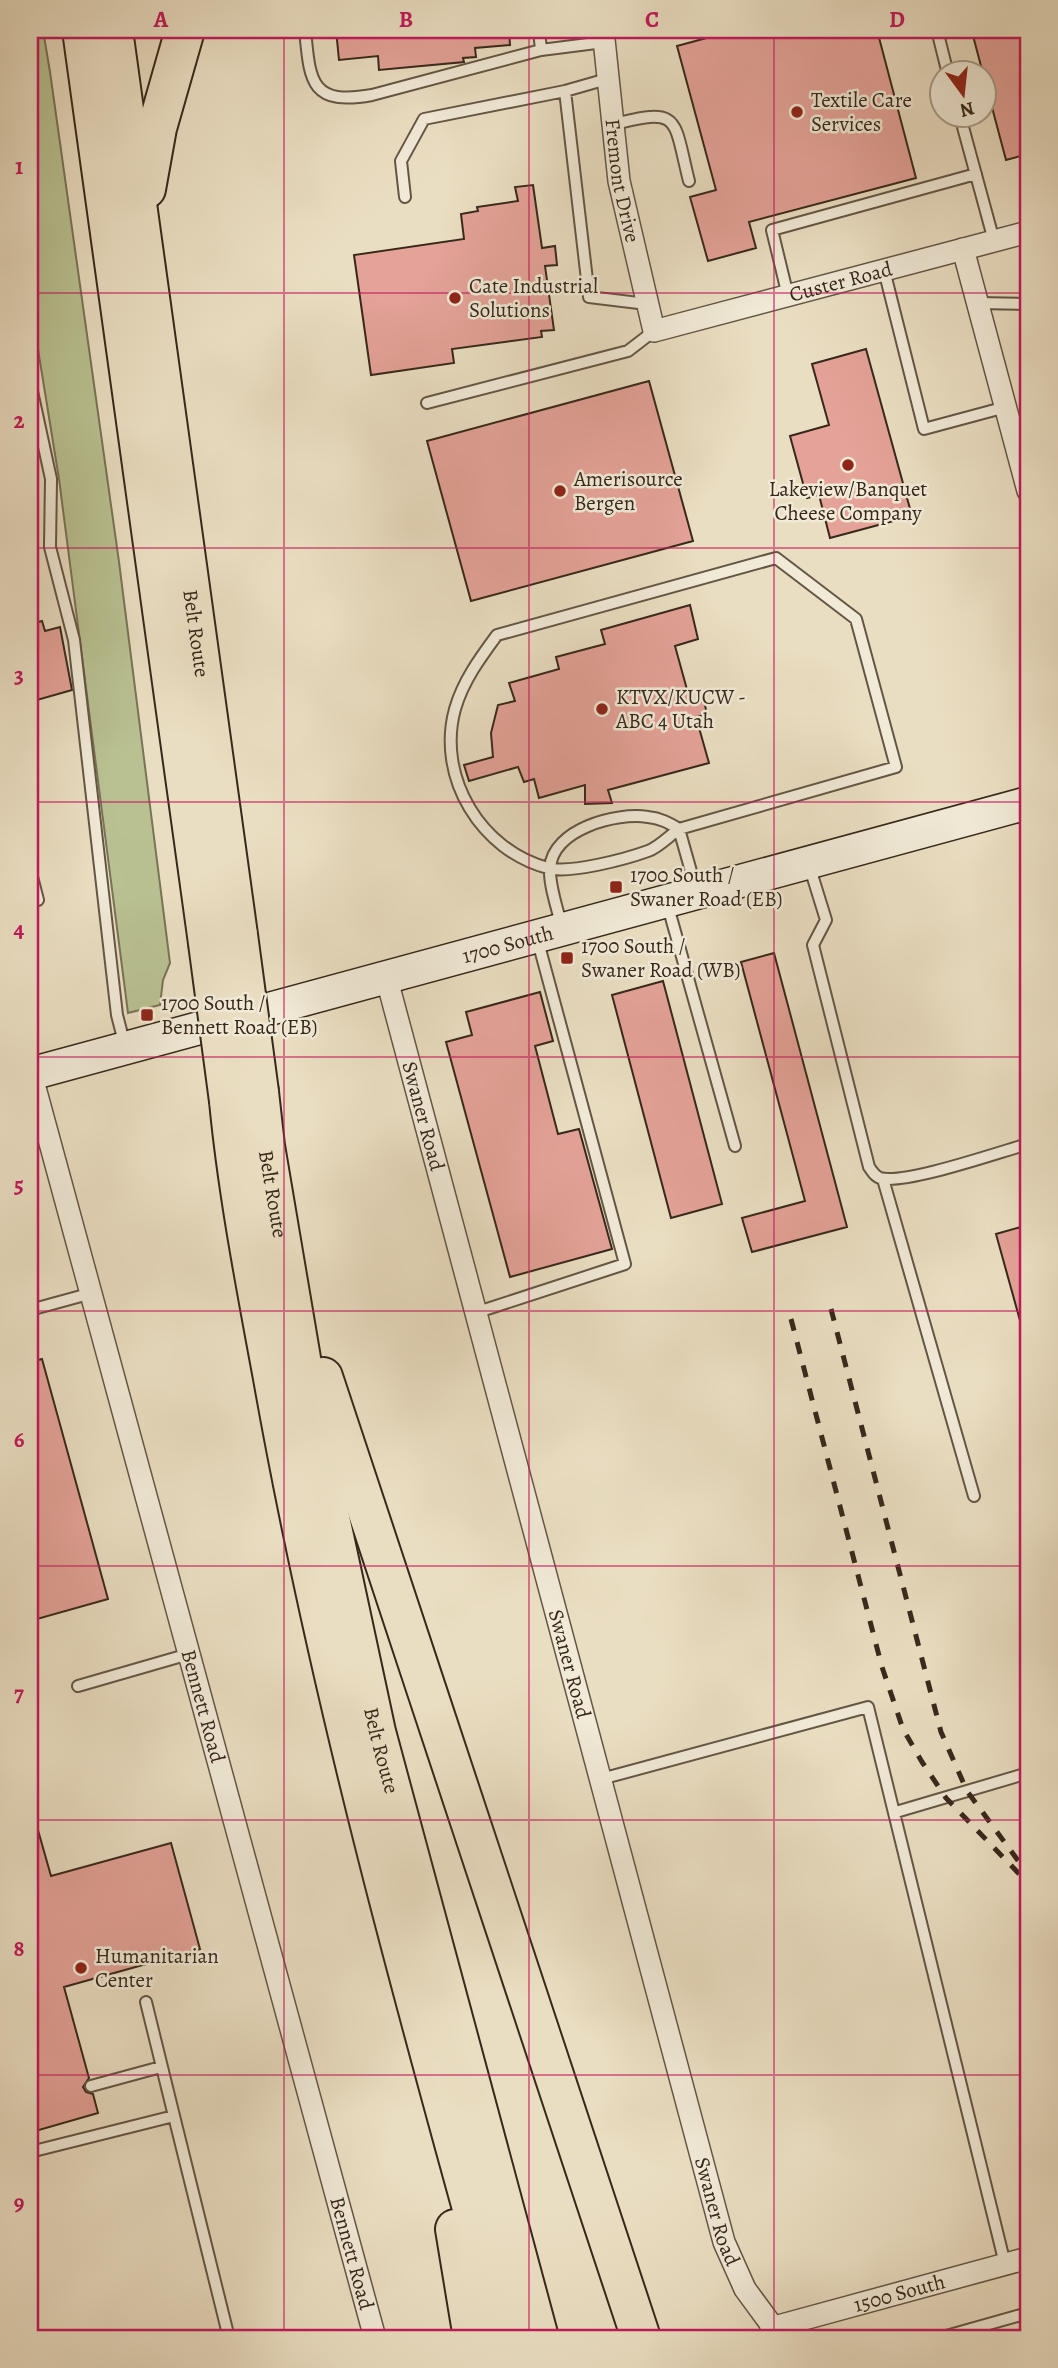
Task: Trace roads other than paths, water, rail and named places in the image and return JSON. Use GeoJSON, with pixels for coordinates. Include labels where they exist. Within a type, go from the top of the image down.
{"type":"FeatureCollection","features":[{"type":"Feature","properties":{"kind":"highway"},"geometry":{"type":"LineString","coordinates":[[55,30],[103,294],[130,378]]}},
{"type":"Feature","properties":{"kind":"highway","name":"Belt Route"},"geometry":{"type":"LineString","coordinates":[[82,30],[130,378],[223,939]]}},
{"type":"Feature","properties":{"kind":"highway","name":"Belt Route"},"geometry":{"type":"LineString","coordinates":[[113,30],[244,1097],[254,1274],[304,1546],[346,1739],[423,2033],[508,2338]]}},
{"type":"Feature","properties":{"kind":"highway"},"geometry":{"type":"LineString","coordinates":[[139,226],[157,128],[185,30]]}},
{"type":"Feature","properties":{"kind":"highway","name":"Belt Route"},"geometry":{"type":"LineString","coordinates":[[244,1097],[283,1259],[320,1471],[376,1732],[539,2338]]}},
{"type":"Feature","properties":{"kind":"highway"},"geometry":{"type":"LineString","coordinates":[[283,1259],[454,1767],[505,1936],[641,2338]]}},
{"type":"Feature","properties":{"kind":"highway"},"geometry":{"type":"LineString","coordinates":[[423,2033],[473,2338]]}},
{"type":"Feature","properties":{"kind":"street","name":"Fremont Drive"},"geometry":{"type":"LineString","coordinates":[[603,36],[619,181],[654,331]]}},
{"type":"Feature","properties":{"kind":"street","name":"Custer Road"},"geometry":{"type":"LineString","coordinates":[[654,331],[1028,232]]}},
{"type":"Feature","properties":{"kind":"street"},"geometry":{"type":"LineString","coordinates":[[963,249],[1028,491]]}},
{"type":"Feature","properties":{"kind":"street","name":"1700 South"},"geometry":{"type":"LineString","coordinates":[[30,1072],[1028,803]]}},
{"type":"Feature","properties":{"kind":"street","name":"Swaner Road"},"geometry":{"type":"LineString","coordinates":[[386,976],[478,1312],[724,2242],[745,2289],[776,2333]]}},
{"type":"Feature","properties":{"kind":"street","name":"Bennett Road"},"geometry":{"type":"LineString","coordinates":[[30,1072],[375,2338]]}},
{"type":"Feature","properties":{"kind":"street","name":"1500 South"},"geometry":{"type":"LineString","coordinates":[[776,2333],[1021,2262]]}},
{"type":"Feature","properties":{"kind":"lane"},"geometry":{"type":"LineString","coordinates":[[305,30],[312,80],[324,93],[344,97],[372,95],[603,36]]}},
{"type":"Feature","properties":{"kind":"lane"},"geometry":{"type":"LineString","coordinates":[[540,30],[541,50]]}},
{"type":"Feature","properties":{"kind":"lane"},"geometry":{"type":"LineString","coordinates":[[937,30],[944,60]]}},
{"type":"Feature","properties":{"kind":"lane"},"geometry":{"type":"LineString","coordinates":[[405,197],[401,161],[424,119],[565,91],[607,79]]}},
{"type":"Feature","properties":{"kind":"lane"},"geometry":{"type":"LineString","coordinates":[[565,91],[589,297],[647,304]]}},
{"type":"Feature","properties":{"kind":"lane"},"geometry":{"type":"LineString","coordinates":[[611,125],[651,114],[667,118],[675,127],[689,181]]}},
{"type":"Feature","properties":{"kind":"lane"},"geometry":{"type":"LineString","coordinates":[[964,130],[994,241]]}},
{"type":"Feature","properties":{"kind":"lane"},"geometry":{"type":"LineString","coordinates":[[788,296],[772,230],[975,174]]}},
{"type":"Feature","properties":{"kind":"lane"},"geometry":{"type":"LineString","coordinates":[[884,270],[924,429],[1006,407]]}},
{"type":"Feature","properties":{"kind":"lane"},"geometry":{"type":"LineString","coordinates":[[978,303],[1028,304]]}},
{"type":"Feature","properties":{"kind":"lane"},"geometry":{"type":"LineString","coordinates":[[427,403],[628,351],[654,331]]}},
{"type":"Feature","properties":{"kind":"lane"},"geometry":{"type":"LineString","coordinates":[[30,382],[51,479],[50,547],[74,640],[117,1014],[125,1048]]}},
{"type":"Feature","properties":{"kind":"lane"},"geometry":{"type":"LineString","coordinates":[[776,558],[856,619],[896,767],[679,829],[651,850],[587,866],[550,869],[503,849],[482,828],[461,793],[452,753],[455,711],[474,666],[497,635],[776,558]]}},
{"type":"Feature","properties":{"kind":"lane"},"geometry":{"type":"LineString","coordinates":[[478,1312],[625,1264],[549,932],[550,869],[555,850],[588,826],[616,818],[645,816],[662,819],[679,829],[697,892]]}},
{"type":"Feature","properties":{"kind":"lane"},"geometry":{"type":"LineString","coordinates":[[808,862],[826,920],[813,945],[869,1167],[875,1176],[883,1179],[923,1173],[1028,1144]]}},
{"type":"Feature","properties":{"kind":"lane"},"geometry":{"type":"LineString","coordinates":[[30,869],[38,900]]}},
{"type":"Feature","properties":{"kind":"lane"},"geometry":{"type":"LineString","coordinates":[[666,900],[735,1146]]}},
{"type":"Feature","properties":{"kind":"lane"},"geometry":{"type":"LineString","coordinates":[[883,1179],[974,1496]]}},
{"type":"Feature","properties":{"kind":"lane"},"geometry":{"type":"LineString","coordinates":[[30,1310],[92,1293]]}},
{"type":"Feature","properties":{"kind":"lane"},"geometry":{"type":"LineString","coordinates":[[78,1686],[189,1654]]}},
{"type":"Feature","properties":{"kind":"lane"},"geometry":{"type":"LineString","coordinates":[[601,1779],[868,1707],[1021,2262]]}},
{"type":"Feature","properties":{"kind":"lane"},"geometry":{"type":"LineString","coordinates":[[896,1812],[1028,1773]]}},
{"type":"Feature","properties":{"kind":"lane"},"geometry":{"type":"LineString","coordinates":[[146,2002],[229,2338]]}},
{"type":"Feature","properties":{"kind":"lane"},"geometry":{"type":"LineString","coordinates":[[91,2086],[161,2067]]}},
{"type":"Feature","properties":{"kind":"lane"},"geometry":{"type":"LineString","coordinates":[[30,2152],[174,2116]]}},
{"type":"Feature","properties":{"kind":"lane"},"geometry":{"type":"LineString","coordinates":[[939,2338],[1028,2313]]}},
{"type":"Feature","properties":{"kind":"railway"},"geometry":{"type":"LineString","coordinates":[[831,1309],[941,1732],[967,1791],[1022,1866]]}},
{"type":"Feature","properties":{"kind":"railway"},"geometry":{"type":"LineString","coordinates":[[791,1319],[882,1667],[903,1729],[946,1798],[1028,1883]]}},
{"type":"Feature","properties":{"kind":"place","name":"Textile Care Services"},"geometry":{"type":"Point","coordinates":[797,112]}},
{"type":"Feature","properties":{"kind":"place","name":"Cate Industrial Solutions"},"geometry":{"type":"Point","coordinates":[455,298]}},
{"type":"Feature","properties":{"kind":"place","name":"Lakeview/Banquet Cheese Company"},"geometry":{"type":"Point","coordinates":[848,465]}},
{"type":"Feature","properties":{"kind":"place","name":"Amerisource Bergen"},"geometry":{"type":"Point","coordinates":[560,491]}},
{"type":"Feature","properties":{"kind":"place","name":"KTVX/KUCW - ABC 4 Utah"},"geometry":{"type":"Point","coordinates":[602,709]}},
{"type":"Feature","properties":{"kind":"place","name":"1700 South / Swaner Road (EB)"},"geometry":{"type":"Point","coordinates":[616,887]}},
{"type":"Feature","properties":{"kind":"place","name":"1700 South / Swaner Road (WB)"},"geometry":{"type":"Point","coordinates":[567,958]}},
{"type":"Feature","properties":{"kind":"place","name":"1700 South / Bennett Road (EB)"},"geometry":{"type":"Point","coordinates":[147,1015]}},
{"type":"Feature","properties":{"kind":"place","name":"Humanitarian Center"},"geometry":{"type":"Point","coordinates":[81,1968]}}]}
